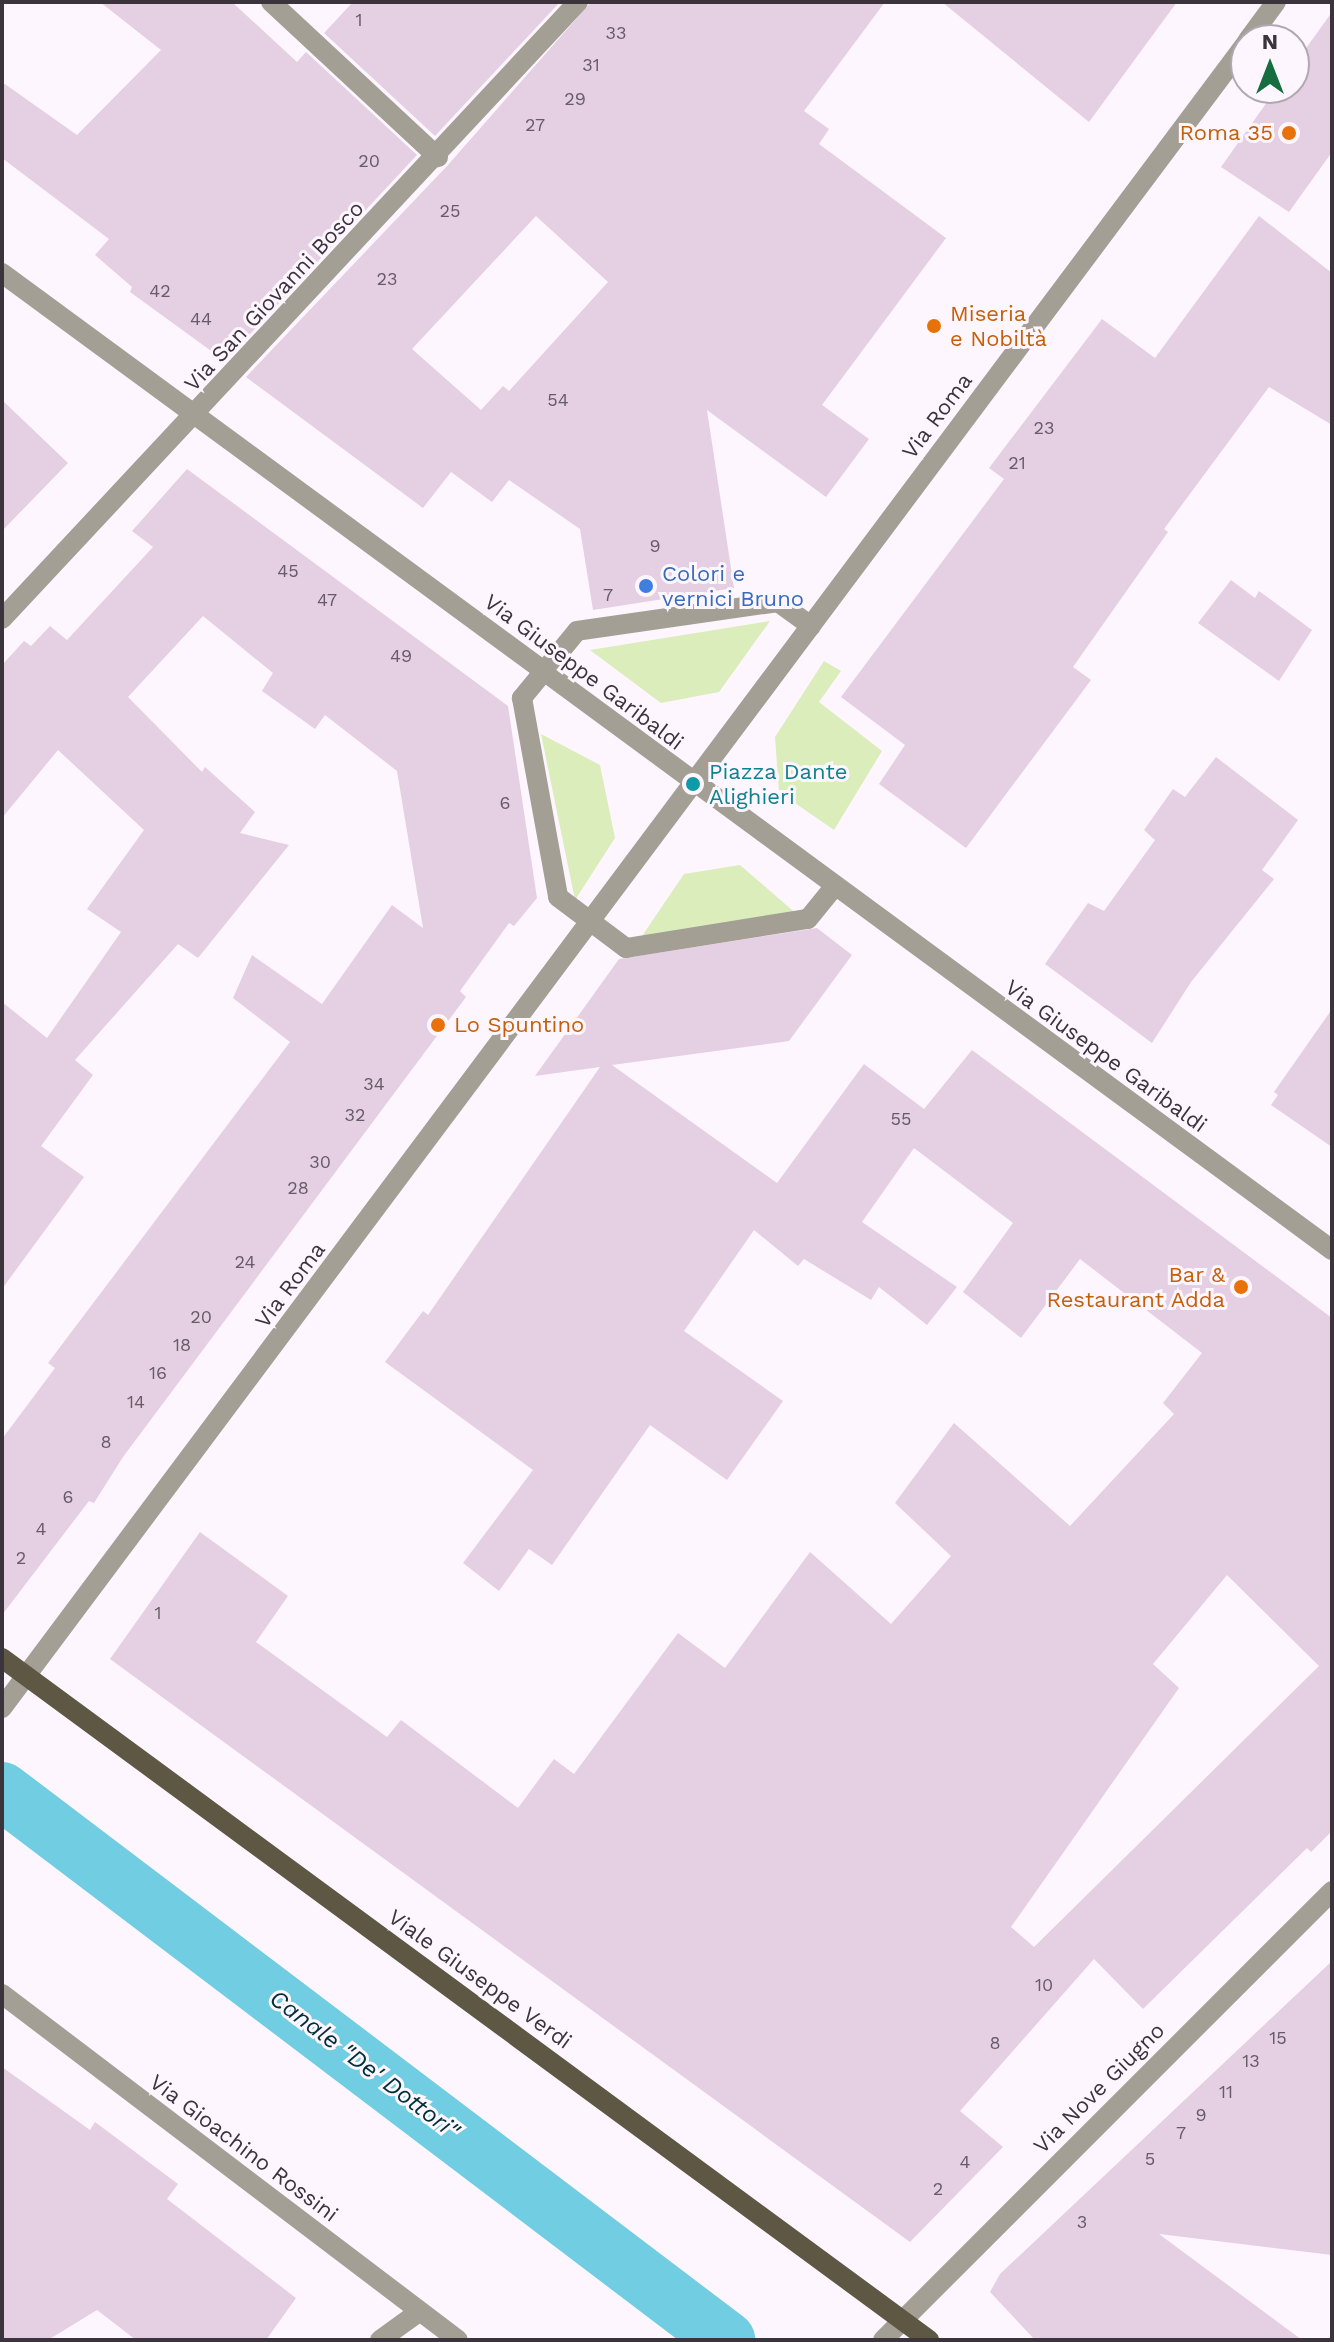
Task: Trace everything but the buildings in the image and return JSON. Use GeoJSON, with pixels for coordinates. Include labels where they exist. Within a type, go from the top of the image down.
{"type":"FeatureCollection","features":[{"type":"Feature","properties":{"kind":"main road","name":"Viale Giuseppe Verdi"},"geometry":{"type":"LineString","coordinates":[[2,1658],[929,2340]]}},
{"type":"Feature","properties":{"kind":"street"},"geometry":{"type":"LineString","coordinates":[[271,2],[438,157]]}},
{"type":"Feature","properties":{"kind":"street","name":"Via San Giovanni Bosco"},"geometry":{"type":"LineString","coordinates":[[2,619],[438,157],[578,2]]}},
{"type":"Feature","properties":{"kind":"street","name":"Via Roma"},"geometry":{"type":"LineString","coordinates":[[1260,24],[1276,2]]}},
{"type":"Feature","properties":{"kind":"street","name":"Via Roma"},"geometry":{"type":"LineString","coordinates":[[811,626],[1230,64]]}},
{"type":"Feature","properties":{"kind":"street","name":"Via Giuseppe Garibaldi"},"geometry":{"type":"LineString","coordinates":[[2,273],[545,671],[693,784],[1332,1250]]}},
{"type":"Feature","properties":{"kind":"street"},"geometry":{"type":"LineString","coordinates":[[591,922],[811,626],[778,602],[577,631],[522,698],[558,897],[591,922],[626,948],[808,919],[834,887]]}},
{"type":"Feature","properties":{"kind":"street","name":"Via Roma"},"geometry":{"type":"LineString","coordinates":[[2,1708],[591,922]]}},
{"type":"Feature","properties":{"kind":"street","name":"Via Nove Giugno"},"geometry":{"type":"LineString","coordinates":[[883,2340],[1332,1891]]}},
{"type":"Feature","properties":{"kind":"street","name":"Via Gioachino Rossini"},"geometry":{"type":"LineString","coordinates":[[2,1994],[458,2340]]}},
{"type":"Feature","properties":{"kind":"street"},"geometry":{"type":"LineString","coordinates":[[380,2340],[419,2312]]}},
{"type":"Feature","properties":{"kind":"green space"},"geometry":{"type":"Polygon","coordinates":[[[770,621],[719,692],[661,703],[590,650],[770,621]]]}},
{"type":"Feature","properties":{"kind":"green space"},"geometry":{"type":"Polygon","coordinates":[[[824,661],[841,671],[819,702],[882,751],[834,830],[779,792],[775,737],[824,661]]]}},
{"type":"Feature","properties":{"kind":"green space"},"geometry":{"type":"Polygon","coordinates":[[[541,734],[600,765],[615,838],[575,900],[541,734]]]}},
{"type":"Feature","properties":{"kind":"green space"},"geometry":{"type":"Polygon","coordinates":[[[740,865],[799,916],[638,942],[684,874],[740,865]]]}},
{"type":"Feature","properties":{"kind":"waterway","name":"Canale \"De' Dottori\""},"geometry":{"type":"LineString","coordinates":[[2,1791],[726,2340]]}},
{"type":"Feature","properties":{"kind":"place","name":"Roma 35"},"geometry":{"type":"Point","coordinates":[1289,133]}},
{"type":"Feature","properties":{"kind":"place","name":"Miseria e Nobiltà"},"geometry":{"type":"Point","coordinates":[934,326]}},
{"type":"Feature","properties":{"kind":"place","name":"Colori e vernici Bruno"},"geometry":{"type":"Point","coordinates":[646,586]}},
{"type":"Feature","properties":{"kind":"place","name":"Piazza Dante Alighieri"},"geometry":{"type":"Point","coordinates":[693,784]}},
{"type":"Feature","properties":{"kind":"place","name":"Lo Spuntino"},"geometry":{"type":"Point","coordinates":[438,1025]}},
{"type":"Feature","properties":{"kind":"place","name":"Bar & Restaurant Adda"},"geometry":{"type":"Point","coordinates":[1241,1287]}}]}
